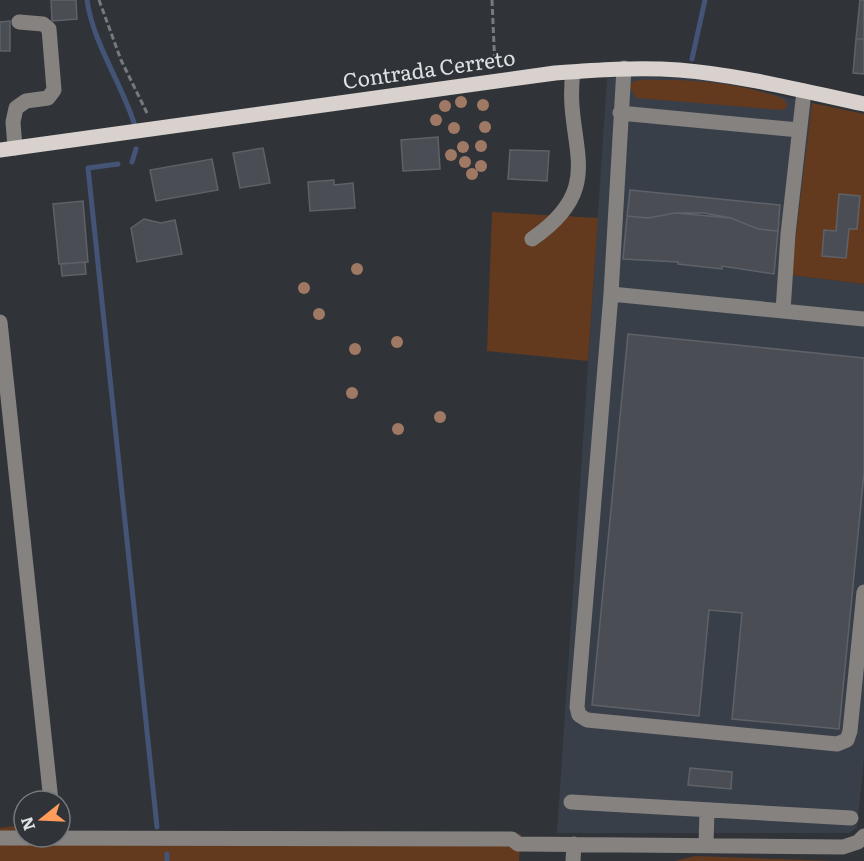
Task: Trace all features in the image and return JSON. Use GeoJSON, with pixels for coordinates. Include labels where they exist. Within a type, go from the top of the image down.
{"type":"FeatureCollection","features":[{"type":"Feature","properties":{"kind":"main road","name":"Contrada Cerreto"},"geometry":{"type":"LineString","coordinates":[[7,149],[496,81],[624,68],[680,70],[864,104]]}},
{"type":"Feature","properties":{"kind":"street"},"geometry":{"type":"LineString","coordinates":[[7,149],[16,108],[26,101],[48,98],[54,90],[50,29],[43,24],[19,22]]}},
{"type":"Feature","properties":{"kind":"street"},"geometry":{"type":"LineString","coordinates":[[624,68],[611,294],[577,707],[579,715],[587,720],[837,744],[847,740],[850,731],[864,592]]}},
{"type":"Feature","properties":{"kind":"street"},"geometry":{"type":"LineString","coordinates":[[532,239],[547,228],[570,201],[580,172],[570,104],[573,72]]}},
{"type":"Feature","properties":{"kind":"street"},"geometry":{"type":"LineString","coordinates":[[783,310],[804,92]]}},
{"type":"Feature","properties":{"kind":"street"},"geometry":{"type":"LineString","coordinates":[[620,113],[800,130]]}},
{"type":"Feature","properties":{"kind":"street"},"geometry":{"type":"LineString","coordinates":[[611,294],[864,319]]}},
{"type":"Feature","properties":{"kind":"street"},"geometry":{"type":"LineString","coordinates":[[0,322],[50,789]]}},
{"type":"Feature","properties":{"kind":"street"},"geometry":{"type":"LineString","coordinates":[[571,802],[851,818]]}},
{"type":"Feature","properties":{"kind":"street"},"geometry":{"type":"LineString","coordinates":[[706,845],[707,810]]}},
{"type":"Feature","properties":{"kind":"street"},"geometry":{"type":"LineString","coordinates":[[72,837],[512,839],[518,843],[843,847],[864,838]]}},
{"type":"Feature","properties":{"kind":"street"},"geometry":{"type":"LineString","coordinates":[[573,861],[574,844]]}},
{"type":"Feature","properties":{"kind":"street"},"geometry":{"type":"LineString","coordinates":[[667,861],[675,845]]}},
{"type":"Feature","properties":{"kind":"path"},"geometry":{"type":"LineString","coordinates":[[99,0],[122,60],[147,112],[150,130]]}},
{"type":"Feature","properties":{"kind":"path"},"geometry":{"type":"LineString","coordinates":[[492,0],[496,81]]}},
{"type":"Feature","properties":{"kind":"shaded area"},"geometry":{"type":"Polygon","coordinates":[[[640,76],[709,80],[812,103],[791,275],[864,284],[864,759],[857,827],[849,833],[557,833],[607,78],[640,76]]]}},
{"type":"Feature","properties":{"kind":"shaded area"},"geometry":{"type":"Polygon","coordinates":[[[639,80],[694,81],[731,85],[784,99],[788,107],[781,110],[637,98],[630,88],[632,82],[639,80]]]}},
{"type":"Feature","properties":{"kind":"shaded area"},"geometry":{"type":"Polygon","coordinates":[[[812,103],[864,114],[864,284],[791,275],[812,103]]]}},
{"type":"Feature","properties":{"kind":"shaded area"},"geometry":{"type":"Polygon","coordinates":[[[492,212],[598,218],[588,361],[487,351],[492,212]]]}},
{"type":"Feature","properties":{"kind":"shaded area"},"geometry":{"type":"Polygon","coordinates":[[[12,826],[12,849],[72,849],[72,833],[521,834],[519,861],[0,861],[0,828],[12,826]]]}},
{"type":"Feature","properties":{"kind":"shaded area"},"geometry":{"type":"Polygon","coordinates":[[[695,856],[833,861],[675,861],[695,856]]]}},
{"type":"Feature","properties":{"kind":"building"},"geometry":{"type":"Polygon","coordinates":[[[51,0],[76,0],[77,19],[52,21],[51,0]]]}},
{"type":"Feature","properties":{"kind":"building"},"geometry":{"type":"Polygon","coordinates":[[[860,0],[864,0],[864,39],[856,39],[860,0]]]}},
{"type":"Feature","properties":{"kind":"building"},"geometry":{"type":"Polygon","coordinates":[[[10,21],[10,51],[0,51],[0,22],[10,21]]]}},
{"type":"Feature","properties":{"kind":"building"},"geometry":{"type":"Polygon","coordinates":[[[856,39],[864,39],[864,74],[853,73],[856,39]]]}},
{"type":"Feature","properties":{"kind":"building"},"geometry":{"type":"Polygon","coordinates":[[[438,137],[440,169],[403,171],[401,140],[438,137]]]}},
{"type":"Feature","properties":{"kind":"building"},"geometry":{"type":"Polygon","coordinates":[[[263,148],[270,183],[240,188],[233,153],[263,148]]]}},
{"type":"Feature","properties":{"kind":"building"},"geometry":{"type":"Polygon","coordinates":[[[510,150],[549,151],[547,181],[508,179],[510,150]]]}},
{"type":"Feature","properties":{"kind":"building"},"geometry":{"type":"Polygon","coordinates":[[[212,159],[218,190],[156,201],[150,170],[212,159]]]}},
{"type":"Feature","properties":{"kind":"building"},"geometry":{"type":"Polygon","coordinates":[[[334,180],[334,185],[353,183],[355,208],[310,211],[308,182],[334,180]]]}},
{"type":"Feature","properties":{"kind":"building"},"geometry":{"type":"Polygon","coordinates":[[[630,190],[780,205],[778,231],[758,229],[731,218],[704,213],[675,213],[648,218],[627,216],[630,190]]]}},
{"type":"Feature","properties":{"kind":"building"},"geometry":{"type":"Polygon","coordinates":[[[839,194],[860,196],[857,229],[849,229],[846,258],[822,256],[824,230],[836,231],[839,194]]]}},
{"type":"Feature","properties":{"kind":"building"},"geometry":{"type":"Polygon","coordinates":[[[83,201],[88,262],[59,264],[53,204],[83,201]]]}},
{"type":"Feature","properties":{"kind":"building"},"geometry":{"type":"Polygon","coordinates":[[[675,213],[731,218],[758,229],[778,231],[774,274],[722,266],[722,269],[678,264],[678,262],[623,259],[627,216],[648,218],[675,213]]]}},
{"type":"Feature","properties":{"kind":"building"},"geometry":{"type":"Polygon","coordinates":[[[144,219],[161,223],[175,220],[182,254],[137,262],[131,228],[144,219]]]}},
{"type":"Feature","properties":{"kind":"building"},"geometry":{"type":"Polygon","coordinates":[[[85,262],[86,274],[62,276],[61,264],[85,262]]]}},
{"type":"Feature","properties":{"kind":"building"},"geometry":{"type":"Polygon","coordinates":[[[628,334],[864,358],[864,473],[839,729],[732,719],[742,613],[709,610],[699,716],[592,705],[628,334]]]}},
{"type":"Feature","properties":{"kind":"building"},"geometry":{"type":"Polygon","coordinates":[[[690,768],[732,772],[731,789],[688,785],[690,768]]]}},
{"type":"Feature","properties":{"kind":"waterway"},"geometry":{"type":"LineString","coordinates":[[87,0],[95,32],[134,123]]}},
{"type":"Feature","properties":{"kind":"waterway"},"geometry":{"type":"LineString","coordinates":[[692,59],[705,0]]}},
{"type":"Feature","properties":{"kind":"waterway"},"geometry":{"type":"LineString","coordinates":[[132,162],[136,149]]}},
{"type":"Feature","properties":{"kind":"waterway"},"geometry":{"type":"LineString","coordinates":[[118,164],[88,168],[157,827]]}},
{"type":"Feature","properties":{"kind":"waterway"},"geometry":{"type":"LineString","coordinates":[[167,854],[167,861]]}}]}
